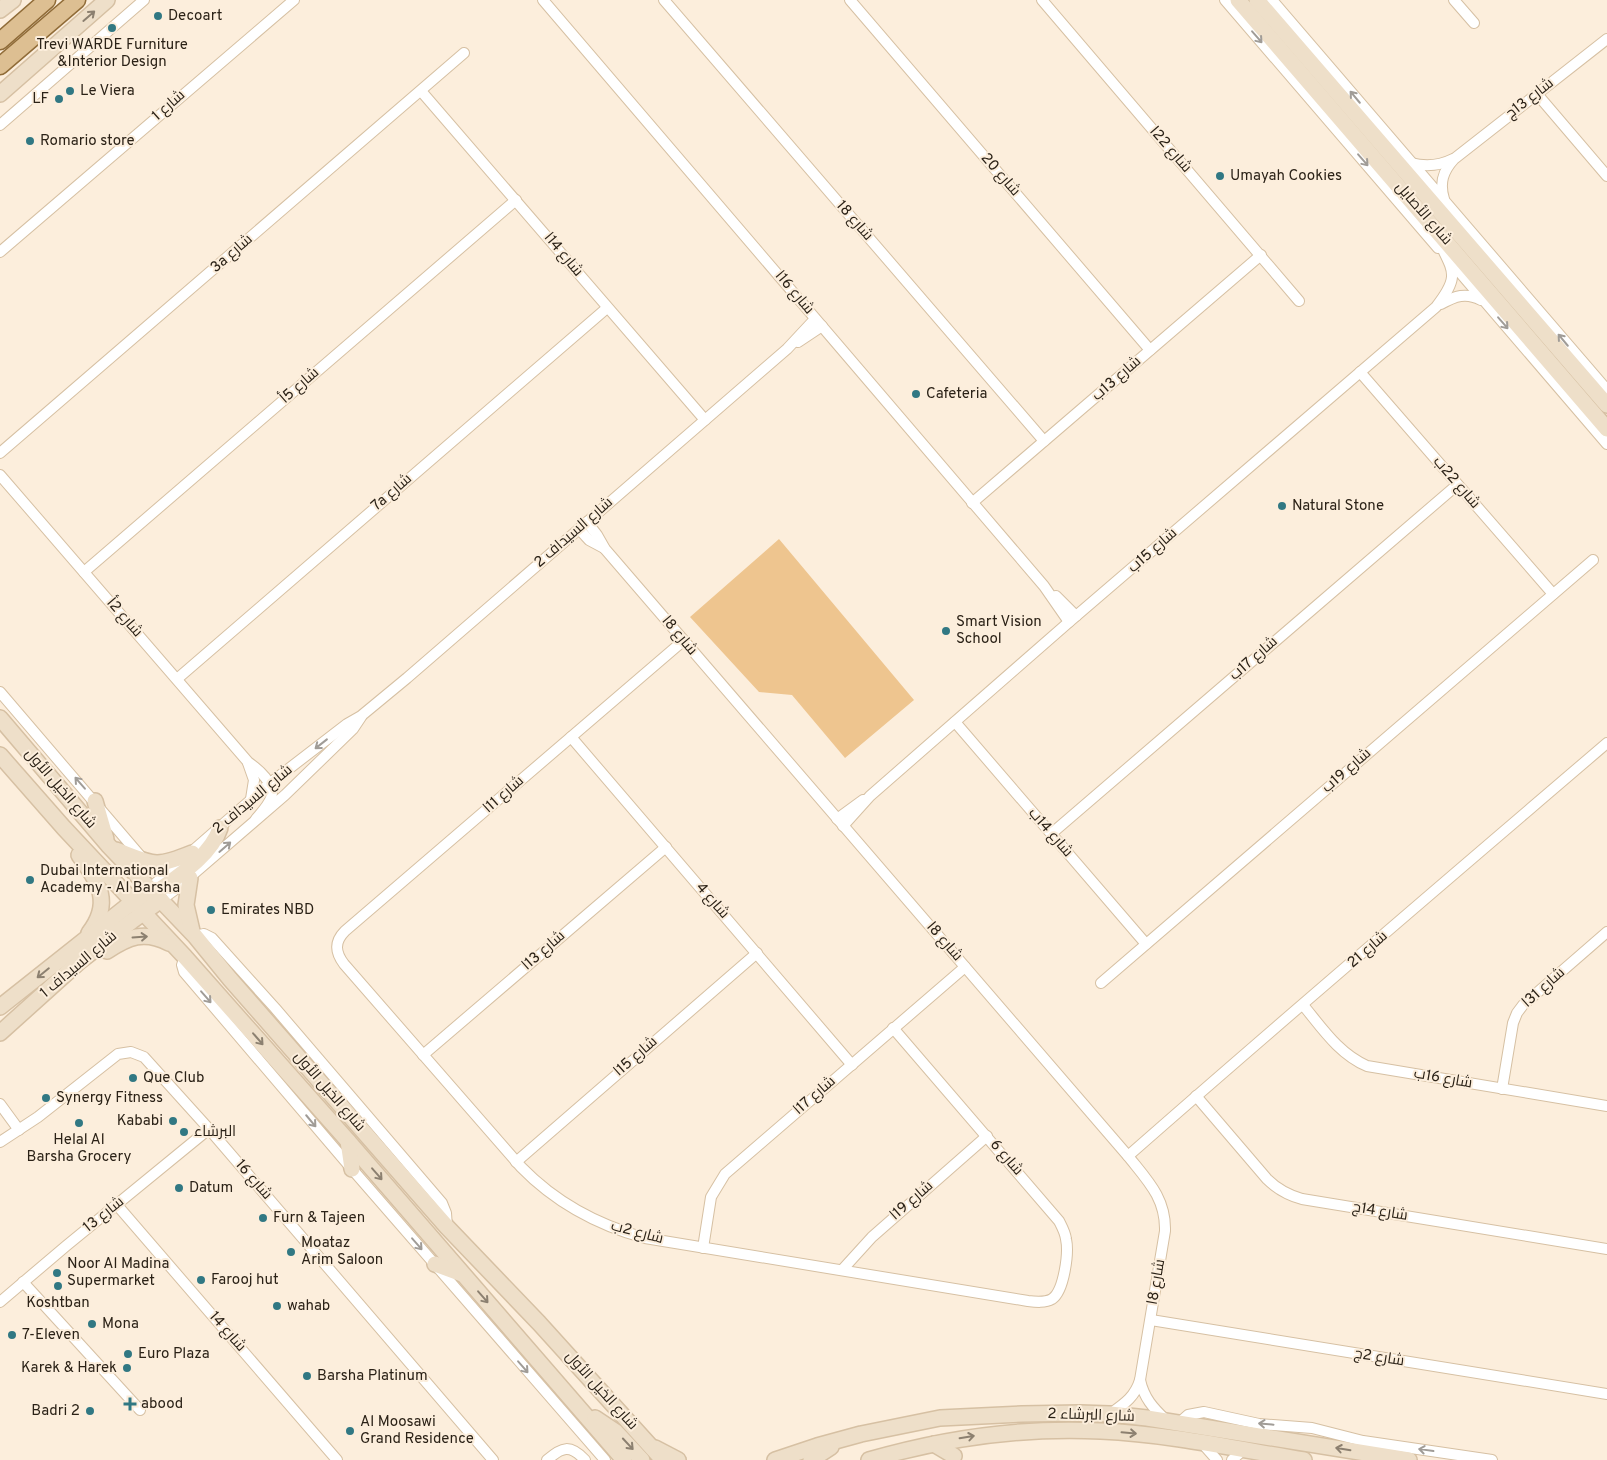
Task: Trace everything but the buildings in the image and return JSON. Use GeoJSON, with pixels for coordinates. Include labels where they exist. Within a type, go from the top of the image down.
{"type":"FeatureCollection","features":[{"type":"Feature","properties":{"kind":"main road"},"geometry":{"type":"LineString","coordinates":[[0,10],[13,0]]}},
{"type":"Feature","properties":{"kind":"main road"},"geometry":{"type":"LineString","coordinates":[[0,26],[38,0]]}},
{"type":"Feature","properties":{"kind":"main road"},"geometry":{"type":"LineString","coordinates":[[0,41],[47,0]]}},
{"type":"Feature","properties":{"kind":"main road"},"geometry":{"type":"LineString","coordinates":[[0,66],[77,0]]}},
{"type":"Feature","properties":{"kind":"main road"},"geometry":{"type":"LineString","coordinates":[[0,94],[107,0]]}},
{"type":"Feature","properties":{"kind":"main road","name":"شارع الأصايل"},"geometry":{"type":"LineString","coordinates":[[1238,0],[1432,224],[1580,404],[1607,429]]}},
{"type":"Feature","properties":{"kind":"main road","name":"شارع الأصايل"},"geometry":{"type":"LineString","coordinates":[[1257,0],[1574,359],[1607,405]]}},
{"type":"Feature","properties":{"kind":"main road"},"geometry":{"type":"LineString","coordinates":[[0,78],[16,62],[31,40]]}},
{"type":"Feature","properties":{"kind":"main road","name":"شارع الخيل الأول"},"geometry":{"type":"LineString","coordinates":[[0,718],[110,846],[147,900],[173,946],[185,957],[348,1141],[624,1460]]}},
{"type":"Feature","properties":{"kind":"main road","name":"شارع الخيل الأول"},"geometry":{"type":"LineString","coordinates":[[0,755],[64,828],[147,900],[194,935],[230,979],[447,1227],[539,1323],[663,1460]]}},
{"type":"Feature","properties":{"kind":"main road"},"geometry":{"type":"LineString","coordinates":[[94,801],[110,846],[145,861],[162,864],[192,852]]}},
{"type":"Feature","properties":{"kind":"main road"},"geometry":{"type":"LineString","coordinates":[[64,828],[71,843],[96,880],[101,892],[102,905],[99,917],[81,943]]}},
{"type":"Feature","properties":{"kind":"main road"},"geometry":{"type":"LineString","coordinates":[[220,828],[217,838],[206,852],[147,900],[168,920],[215,972],[230,979]]}},
{"type":"Feature","properties":{"kind":"main road"},"geometry":{"type":"LineString","coordinates":[[190,878],[186,905],[194,935]]}},
{"type":"Feature","properties":{"kind":"main road","name":"شارع السيداف 1"},"geometry":{"type":"LineString","coordinates":[[0,1007],[81,943],[147,900]]}},
{"type":"Feature","properties":{"kind":"main road","name":"شارع السيداف 1"},"geometry":{"type":"LineString","coordinates":[[0,1033],[147,900]]}},
{"type":"Feature","properties":{"kind":"main road"},"geometry":{"type":"LineString","coordinates":[[80,962],[102,954],[122,941],[134,937],[154,937],[173,946]]}},
{"type":"Feature","properties":{"kind":"main road"},"geometry":{"type":"LineString","coordinates":[[348,1141],[352,1169]]}},
{"type":"Feature","properties":{"kind":"main road"},"geometry":{"type":"LineString","coordinates":[[435,1264],[463,1274]]}},
{"type":"Feature","properties":{"kind":"main road"},"geometry":{"type":"LineString","coordinates":[[582,1411],[616,1432],[642,1460]]}},
{"type":"Feature","properties":{"kind":"main road","name":"شارع البرشاء 2"},"geometry":{"type":"LineString","coordinates":[[774,1459],[883,1429],[940,1418],[1022,1414],[1110,1414],[1173,1422],[1409,1460]]}},
{"type":"Feature","properties":{"kind":"main road","name":"شارع البرشاء 2"},"geometry":{"type":"LineString","coordinates":[[869,1460],[934,1444],[986,1435],[1054,1430],[1125,1432],[1201,1442],[1238,1455],[1304,1460]]}},
{"type":"Feature","properties":{"kind":"main road"},"geometry":{"type":"LineString","coordinates":[[811,1460],[840,1440]]}},
{"type":"Feature","properties":{"kind":"main road"},"geometry":{"type":"LineString","coordinates":[[610,1443],[620,1460]]}},
{"type":"Feature","properties":{"kind":"main road"},"geometry":{"type":"LineString","coordinates":[[934,1444],[954,1456]]}},
{"type":"Feature","properties":{"kind":"main road"},"geometry":{"type":"LineString","coordinates":[[651,1446],[678,1460]]}},
{"type":"Feature","properties":{"kind":"street"},"geometry":{"type":"LineString","coordinates":[[0,124],[144,0]]}},
{"type":"Feature","properties":{"kind":"street","name":"شارع 1"},"geometry":{"type":"LineString","coordinates":[[0,252],[294,0]]}},
{"type":"Feature","properties":{"kind":"street","name":"شارع 16ا"},"geometry":{"type":"LineString","coordinates":[[544,0],[1072,619]]}},
{"type":"Feature","properties":{"kind":"street","name":"شارع 18"},"geometry":{"type":"LineString","coordinates":[[664,0],[1044,441]]}},
{"type":"Feature","properties":{"kind":"street","name":"شارع 20"},"geometry":{"type":"LineString","coordinates":[[850,0],[1150,350]]}},
{"type":"Feature","properties":{"kind":"street","name":"شارع 22ا"},"geometry":{"type":"LineString","coordinates":[[1042,0],[1299,301]]}},
{"type":"Feature","properties":{"kind":"street"},"geometry":{"type":"LineString","coordinates":[[1225,0],[1486,303],[1580,404],[1607,444]]}},
{"type":"Feature","properties":{"kind":"street"},"geometry":{"type":"LineString","coordinates":[[1272,0],[1412,163],[1574,359],[1607,390]]}},
{"type":"Feature","properties":{"kind":"street"},"geometry":{"type":"LineString","coordinates":[[1454,0],[1474,24]]}},
{"type":"Feature","properties":{"kind":"street","name":"شارع 13ج"},"geometry":{"type":"LineString","coordinates":[[1446,204],[1442,191],[1442,177],[1454,158],[1607,39]]}},
{"type":"Feature","properties":{"kind":"street","name":"3a شارع"},"geometry":{"type":"LineString","coordinates":[[0,454],[464,54]]}},
{"type":"Feature","properties":{"kind":"street","name":"شارع 14ا"},"geometry":{"type":"LineString","coordinates":[[421,91],[705,420]]}},
{"type":"Feature","properties":{"kind":"street"},"geometry":{"type":"LineString","coordinates":[[1537,94],[1607,176]]}},
{"type":"Feature","properties":{"kind":"street","name":"شارع 13ج"},"geometry":{"type":"LineString","coordinates":[[1412,163],[1428,166],[1437,165],[1454,158]]}},
{"type":"Feature","properties":{"kind":"street","name":"شارع 5أ"},"geometry":{"type":"LineString","coordinates":[[84,572],[516,200]]}},
{"type":"Feature","properties":{"kind":"street"},"geometry":{"type":"LineString","coordinates":[[1432,224],[1445,256]]}},
{"type":"Feature","properties":{"kind":"street","name":"شارع 13ب"},"geometry":{"type":"LineString","coordinates":[[972,503],[1261,255]]}},
{"type":"Feature","properties":{"kind":"street","name":"شارع 15ب"},"geometry":{"type":"LineString","coordinates":[[840,823],[1072,619],[1436,306],[1448,292],[1452,281],[1452,270],[1445,256]]}},
{"type":"Feature","properties":{"kind":"street","name":"شارع 15ب"},"geometry":{"type":"LineString","coordinates":[[1436,306],[1462,295],[1473,296],[1486,303]]}},
{"type":"Feature","properties":{"kind":"street","name":"7a شارع"},"geometry":{"type":"LineString","coordinates":[[177,679],[607,308]]}},
{"type":"Feature","properties":{"kind":"street","name":"شارع السيداف 2"},"geometry":{"type":"LineString","coordinates":[[147,900],[192,852],[270,784],[347,724],[361,716],[819,322]]}},
{"type":"Feature","properties":{"kind":"street","name":"شارع 22ب"},"geometry":{"type":"LineString","coordinates":[[1360,372],[1553,594]]}},
{"type":"Feature","properties":{"kind":"street","name":"شارع 2أ"},"geometry":{"type":"LineString","coordinates":[[0,475],[248,762],[270,784]]}},
{"type":"Feature","properties":{"kind":"street","name":"شارع 17ب"},"geometry":{"type":"LineString","coordinates":[[1051,834],[1457,485]]}},
{"type":"Feature","properties":{"kind":"street","name":"شارع 8ا"},"geometry":{"type":"LineString","coordinates":[[587,522],[605,549],[683,641],[1128,1156],[1158,1194],[1165,1216],[1164,1239],[1140,1380],[1130,1399],[1110,1414]]}},
{"type":"Feature","properties":{"kind":"street","name":"شارع 8ا"},"geometry":{"type":"LineString","coordinates":[[579,530],[589,540],[605,549]]}},
{"type":"Feature","properties":{"kind":"street","name":"شارع 19ب"},"geometry":{"type":"LineString","coordinates":[[1101,983],[1593,560]]}},
{"type":"Feature","properties":{"kind":"street","name":"شارع 11ا"},"geometry":{"type":"LineString","coordinates":[[338,954],[337,944],[345,931],[683,641]]}},
{"type":"Feature","properties":{"kind":"street"},"geometry":{"type":"LineString","coordinates":[[0,692],[145,861]]}},
{"type":"Feature","properties":{"kind":"street","name":"شارع السيداف 2"},"geometry":{"type":"LineString","coordinates":[[147,900],[190,878],[285,795],[353,729],[361,716]]}},
{"type":"Feature","properties":{"kind":"street","name":"شارع 14ب"},"geometry":{"type":"LineString","coordinates":[[955,722],[1146,944]]}},
{"type":"Feature","properties":{"kind":"street","name":"شارع 4"},"geometry":{"type":"LineString","coordinates":[[571,737],[852,1064]]}},
{"type":"Feature","properties":{"kind":"street","name":"شارع 21"},"geometry":{"type":"LineString","coordinates":[[1128,1156],[1248,1050],[1303,1006],[1607,743]]}},
{"type":"Feature","properties":{"kind":"street","name":"شارع 2أ"},"geometry":{"type":"LineString","coordinates":[[248,762],[254,780],[252,800]]}},
{"type":"Feature","properties":{"kind":"street"},"geometry":{"type":"LineString","coordinates":[[256,819],[271,798],[270,784]]}},
{"type":"Feature","properties":{"kind":"street","name":"شارع 13ا"},"geometry":{"type":"LineString","coordinates":[[423,1055],[666,847]]}},
{"type":"Feature","properties":{"kind":"street","name":"شارع 31ا"},"geometry":{"type":"LineString","coordinates":[[1502,1089],[1513,1023],[1517,1013],[1523,1005],[1607,932]]}},
{"type":"Feature","properties":{"kind":"street"},"geometry":{"type":"LineString","coordinates":[[194,935],[204,934],[212,938],[281,1016],[442,1203],[446,1213],[447,1227]]}},
{"type":"Feature","properties":{"kind":"street","name":"شارع 15ا"},"geometry":{"type":"LineString","coordinates":[[516,1162],[757,953]]}},
{"type":"Feature","properties":{"kind":"street","name":"شارع 2ب"},"geometry":{"type":"LineString","coordinates":[[338,954],[344,964],[516,1162],[537,1183],[559,1200],[600,1223],[645,1238],[1028,1302],[1047,1302]]}},
{"type":"Feature","properties":{"kind":"street"},"geometry":{"type":"LineString","coordinates":[[185,957],[182,965],[184,972],[605,1460]]}},
{"type":"Feature","properties":{"kind":"street","name":"شارع 17ا"},"geometry":{"type":"LineString","coordinates":[[703,1248],[711,1197],[726,1174],[965,967]]}},
{"type":"Feature","properties":{"kind":"street","name":"شارع 16ب"},"geometry":{"type":"LineString","coordinates":[[1303,1006],[1342,1051],[1367,1066],[1607,1106]]}},
{"type":"Feature","properties":{"kind":"street","name":"شارع 6"},"geometry":{"type":"LineString","coordinates":[[893,1028],[1056,1216],[1063,1227],[1067,1240],[1067,1254],[1061,1286],[1054,1297],[1047,1302]]}},
{"type":"Feature","properties":{"kind":"street","name":"شارع 16"},"geometry":{"type":"LineString","coordinates":[[0,1142],[59,1101],[112,1058],[124,1052],[132,1052],[144,1057],[209,1129],[493,1460]]}},
{"type":"Feature","properties":{"kind":"street","name":"شارع 14ج"},"geometry":{"type":"LineString","coordinates":[[1196,1096],[1267,1179],[1289,1195],[1302,1199],[1607,1249]]}},
{"type":"Feature","properties":{"kind":"street"},"geometry":{"type":"LineString","coordinates":[[0,1104],[19,1130]]}},
{"type":"Feature","properties":{"kind":"street","name":"شارع 13"},"geometry":{"type":"LineString","coordinates":[[0,1302],[209,1129]]}},
{"type":"Feature","properties":{"kind":"street","name":"شارع 19ا"},"geometry":{"type":"LineString","coordinates":[[842,1270],[872,1237],[987,1136]]}},
{"type":"Feature","properties":{"kind":"street","name":"شارع 14"},"geometry":{"type":"LineString","coordinates":[[117,1205],[337,1460]]}},
{"type":"Feature","properties":{"kind":"street"},"geometry":{"type":"LineString","coordinates":[[23,1282],[140,1410]]}},
{"type":"Feature","properties":{"kind":"street","name":"شارع 2ج"},"geometry":{"type":"LineString","coordinates":[[1151,1320],[1607,1394]]}},
{"type":"Feature","properties":{"kind":"street"},"geometry":{"type":"LineString","coordinates":[[1140,1380],[1147,1399],[1155,1410],[1173,1422],[1188,1415],[1204,1412],[1260,1424],[1312,1428],[1363,1441],[1492,1460]]}},
{"type":"Feature","properties":{"kind":"street"},"geometry":{"type":"LineString","coordinates":[[1201,1442],[1217,1460]]}},
{"type":"Feature","properties":{"kind":"street"},"geometry":{"type":"LineString","coordinates":[[548,1460],[556,1452],[567,1449],[577,1452],[585,1460]]}},
{"type":"Feature","properties":{"kind":"shaded area"},"geometry":{"type":"Polygon","coordinates":[[[779,539],[914,700],[845,758],[792,695],[759,692],[690,617],[779,539]]]}},
{"type":"Feature","properties":{"kind":"place","name":"Decoart"},"geometry":{"type":"Point","coordinates":[158,16]}},
{"type":"Feature","properties":{"kind":"place","name":"Trevi WARDE Furniture &Interior Design"},"geometry":{"type":"Point","coordinates":[112,28]}},
{"type":"Feature","properties":{"kind":"place","name":"Le Viera"},"geometry":{"type":"Point","coordinates":[70,91]}},
{"type":"Feature","properties":{"kind":"place","name":"LF"},"geometry":{"type":"Point","coordinates":[59,99]}},
{"type":"Feature","properties":{"kind":"place","name":"Romario store"},"geometry":{"type":"Point","coordinates":[30,141]}},
{"type":"Feature","properties":{"kind":"place","name":"Umayah Cookies"},"geometry":{"type":"Point","coordinates":[1220,176]}},
{"type":"Feature","properties":{"kind":"place","name":"Cafeteria"},"geometry":{"type":"Point","coordinates":[916,394]}},
{"type":"Feature","properties":{"kind":"place","name":"Natural Stone"},"geometry":{"type":"Point","coordinates":[1282,506]}},
{"type":"Feature","properties":{"kind":"place","name":"Smart Vision School"},"geometry":{"type":"Point","coordinates":[946,631]}},
{"type":"Feature","properties":{"kind":"place","name":"Dubai International Academy - Al Barsha"},"geometry":{"type":"Point","coordinates":[30,880]}},
{"type":"Feature","properties":{"kind":"place","name":"Emirates NBD"},"geometry":{"type":"Point","coordinates":[211,910]}},
{"type":"Feature","properties":{"kind":"place","name":"Que Club"},"geometry":{"type":"Point","coordinates":[133,1078]}},
{"type":"Feature","properties":{"kind":"place","name":"Synergy Fitness"},"geometry":{"type":"Point","coordinates":[46,1098]}},
{"type":"Feature","properties":{"kind":"place","name":"Kababi"},"geometry":{"type":"Point","coordinates":[173,1121]}},
{"type":"Feature","properties":{"kind":"place","name":"Helal Al Barsha Grocery"},"geometry":{"type":"Point","coordinates":[79,1123]}},
{"type":"Feature","properties":{"kind":"place","name":"البرشاء"},"geometry":{"type":"Point","coordinates":[184,1132]}},
{"type":"Feature","properties":{"kind":"place","name":"Datum"},"geometry":{"type":"Point","coordinates":[179,1188]}},
{"type":"Feature","properties":{"kind":"place","name":"Furn & Tajeen"},"geometry":{"type":"Point","coordinates":[263,1218]}},
{"type":"Feature","properties":{"kind":"place","name":"Moataz Arim Saloon"},"geometry":{"type":"Point","coordinates":[291,1252]}},
{"type":"Feature","properties":{"kind":"place","name":"Noor Al Madina Supermarket"},"geometry":{"type":"Point","coordinates":[57,1273]}},
{"type":"Feature","properties":{"kind":"place","name":"Farooj hut"},"geometry":{"type":"Point","coordinates":[201,1280]}},
{"type":"Feature","properties":{"kind":"place","name":"Koshtban"},"geometry":{"type":"Point","coordinates":[58,1286]}},
{"type":"Feature","properties":{"kind":"place","name":"wahab"},"geometry":{"type":"Point","coordinates":[277,1306]}},
{"type":"Feature","properties":{"kind":"place","name":"Mona"},"geometry":{"type":"Point","coordinates":[92,1324]}},
{"type":"Feature","properties":{"kind":"place","name":"7-Eleven"},"geometry":{"type":"Point","coordinates":[12,1335]}},
{"type":"Feature","properties":{"kind":"place","name":"Euro Plaza"},"geometry":{"type":"Point","coordinates":[128,1354]}},
{"type":"Feature","properties":{"kind":"place","name":"Karek & Harek"},"geometry":{"type":"Point","coordinates":[127,1368]}},
{"type":"Feature","properties":{"kind":"place","name":"Barsha Platinum"},"geometry":{"type":"Point","coordinates":[307,1376]}},
{"type":"Feature","properties":{"kind":"place","name":"abood"},"geometry":{"type":"Point","coordinates":[130,1404]}},
{"type":"Feature","properties":{"kind":"place","name":"Badri 2"},"geometry":{"type":"Point","coordinates":[90,1411]}},
{"type":"Feature","properties":{"kind":"place","name":"Al Moosawi Grand Residence"},"geometry":{"type":"Point","coordinates":[350,1431]}}]}
